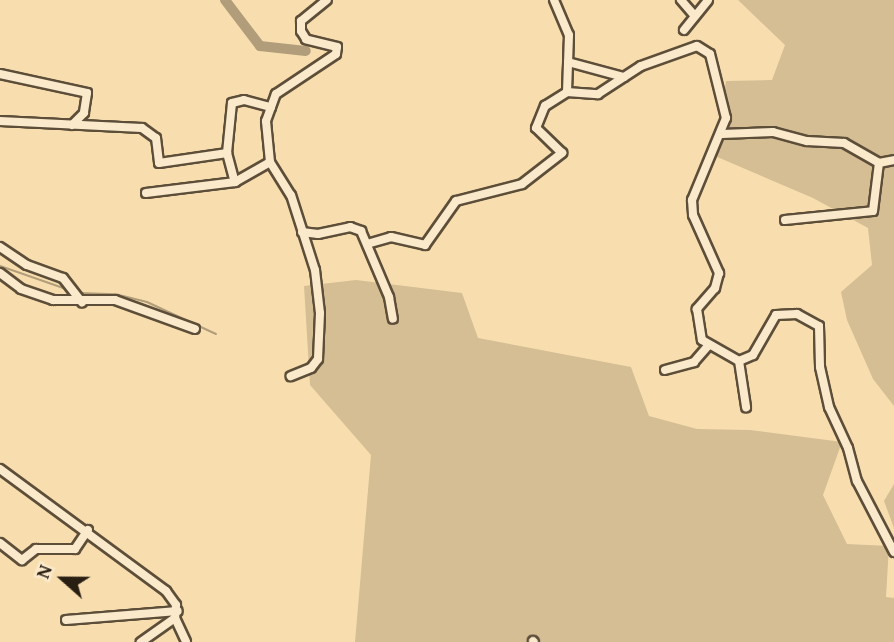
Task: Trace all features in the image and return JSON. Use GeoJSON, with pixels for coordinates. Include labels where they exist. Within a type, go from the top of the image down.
{"type":"FeatureCollection","features":[{"type":"Feature","properties":{"kind":"street"},"geometry":{"type":"LineString","coordinates":[[291,376],[311,368],[318,359],[320,313],[315,270],[291,195],[270,162],[266,121],[275,94],[336,54],[337,47],[306,39],[301,31],[301,21],[327,0]]}},
{"type":"Feature","properties":{"kind":"street"},"geometry":{"type":"LineString","coordinates":[[554,0],[569,35],[567,92]]}},
{"type":"Feature","properties":{"kind":"street"},"geometry":{"type":"LineString","coordinates":[[681,0],[695,16]]}},
{"type":"Feature","properties":{"kind":"street"},"geometry":{"type":"LineString","coordinates":[[684,30],[708,0]]}},
{"type":"Feature","properties":{"kind":"street"},"geometry":{"type":"LineString","coordinates":[[367,244],[391,237],[425,245],[456,201],[522,184],[562,153],[536,128],[545,107],[567,92],[598,94],[624,77],[697,46],[710,54],[726,117],[722,134],[692,200],[693,215],[719,273],[715,288],[697,309],[702,340],[707,347],[738,361],[753,355],[776,315],[797,314],[819,327],[820,367],[829,407],[848,448],[857,481],[894,552]]}},
{"type":"Feature","properties":{"kind":"street"},"geometry":{"type":"LineString","coordinates":[[568,61],[624,77]]}},
{"type":"Feature","properties":{"kind":"street"},"geometry":{"type":"LineString","coordinates":[[0,74],[88,93],[84,113],[72,125]]}},
{"type":"Feature","properties":{"kind":"street"},"geometry":{"type":"LineString","coordinates":[[235,182],[228,153],[232,103],[244,100],[271,107]]}},
{"type":"Feature","properties":{"kind":"street"},"geometry":{"type":"LineString","coordinates":[[0,121],[142,128],[156,138],[159,163],[228,153]]}},
{"type":"Feature","properties":{"kind":"street"},"geometry":{"type":"LineString","coordinates":[[722,134],[773,132],[807,142],[844,143],[879,163],[894,160]]}},
{"type":"Feature","properties":{"kind":"street"},"geometry":{"type":"LineString","coordinates":[[146,193],[235,182],[270,162]]}},
{"type":"Feature","properties":{"kind":"street"},"geometry":{"type":"LineString","coordinates":[[785,220],[873,211],[879,163]]}},
{"type":"Feature","properties":{"kind":"street"},"geometry":{"type":"LineString","coordinates":[[302,232],[318,234],[350,227],[361,231],[393,319]]}},
{"type":"Feature","properties":{"kind":"street"},"geometry":{"type":"LineString","coordinates":[[0,247],[27,265],[63,278],[82,302]]}},
{"type":"Feature","properties":{"kind":"street"},"geometry":{"type":"LineString","coordinates":[[0,273],[21,289],[53,300],[115,300],[195,329]]}},
{"type":"Feature","properties":{"kind":"street"},"geometry":{"type":"LineString","coordinates":[[665,370],[694,362],[707,347]]}},
{"type":"Feature","properties":{"kind":"street"},"geometry":{"type":"LineString","coordinates":[[738,361],[746,407]]}},
{"type":"Feature","properties":{"kind":"street"},"geometry":{"type":"LineString","coordinates":[[0,469],[88,530],[166,591],[186,642]]}},
{"type":"Feature","properties":{"kind":"street"},"geometry":{"type":"LineString","coordinates":[[0,542],[22,560],[36,550],[75,549],[88,530]]}},
{"type":"Feature","properties":{"kind":"street"},"geometry":{"type":"LineString","coordinates":[[66,620],[177,615]]}},
{"type":"Feature","properties":{"kind":"street"},"geometry":{"type":"LineString","coordinates":[[141,642],[177,615]]}},
{"type":"Feature","properties":{"kind":"shaded area"},"geometry":{"type":"Polygon","coordinates":[[[738,0],[894,0],[894,406],[873,379],[847,320],[841,292],[872,265],[868,228],[813,198],[715,156],[726,81],[772,80],[785,45],[738,0]]]}},
{"type":"Feature","properties":{"kind":"shaded area"},"geometry":{"type":"Polygon","coordinates":[[[356,280],[462,293],[478,338],[631,367],[649,416],[697,429],[750,430],[842,442],[823,495],[847,544],[889,546],[886,597],[894,598],[894,642],[355,642],[371,455],[310,385],[304,286],[356,280]]]}},
{"type":"Feature","properties":{"kind":"shaded area"},"geometry":{"type":"Polygon","coordinates":[[[894,484],[894,528],[884,501],[894,484]]]}},
{"type":"Feature","properties":{"kind":"waterway"},"geometry":{"type":"LineString","coordinates":[[225,0],[260,46],[306,51]]}},
{"type":"Feature","properties":{"kind":"waterway"},"geometry":{"type":"LineString","coordinates":[[0,266],[69,290]]}},
{"type":"Feature","properties":{"kind":"waterway"},"geometry":{"type":"LineString","coordinates":[[79,293],[115,294],[147,302],[216,334]]}}]}
